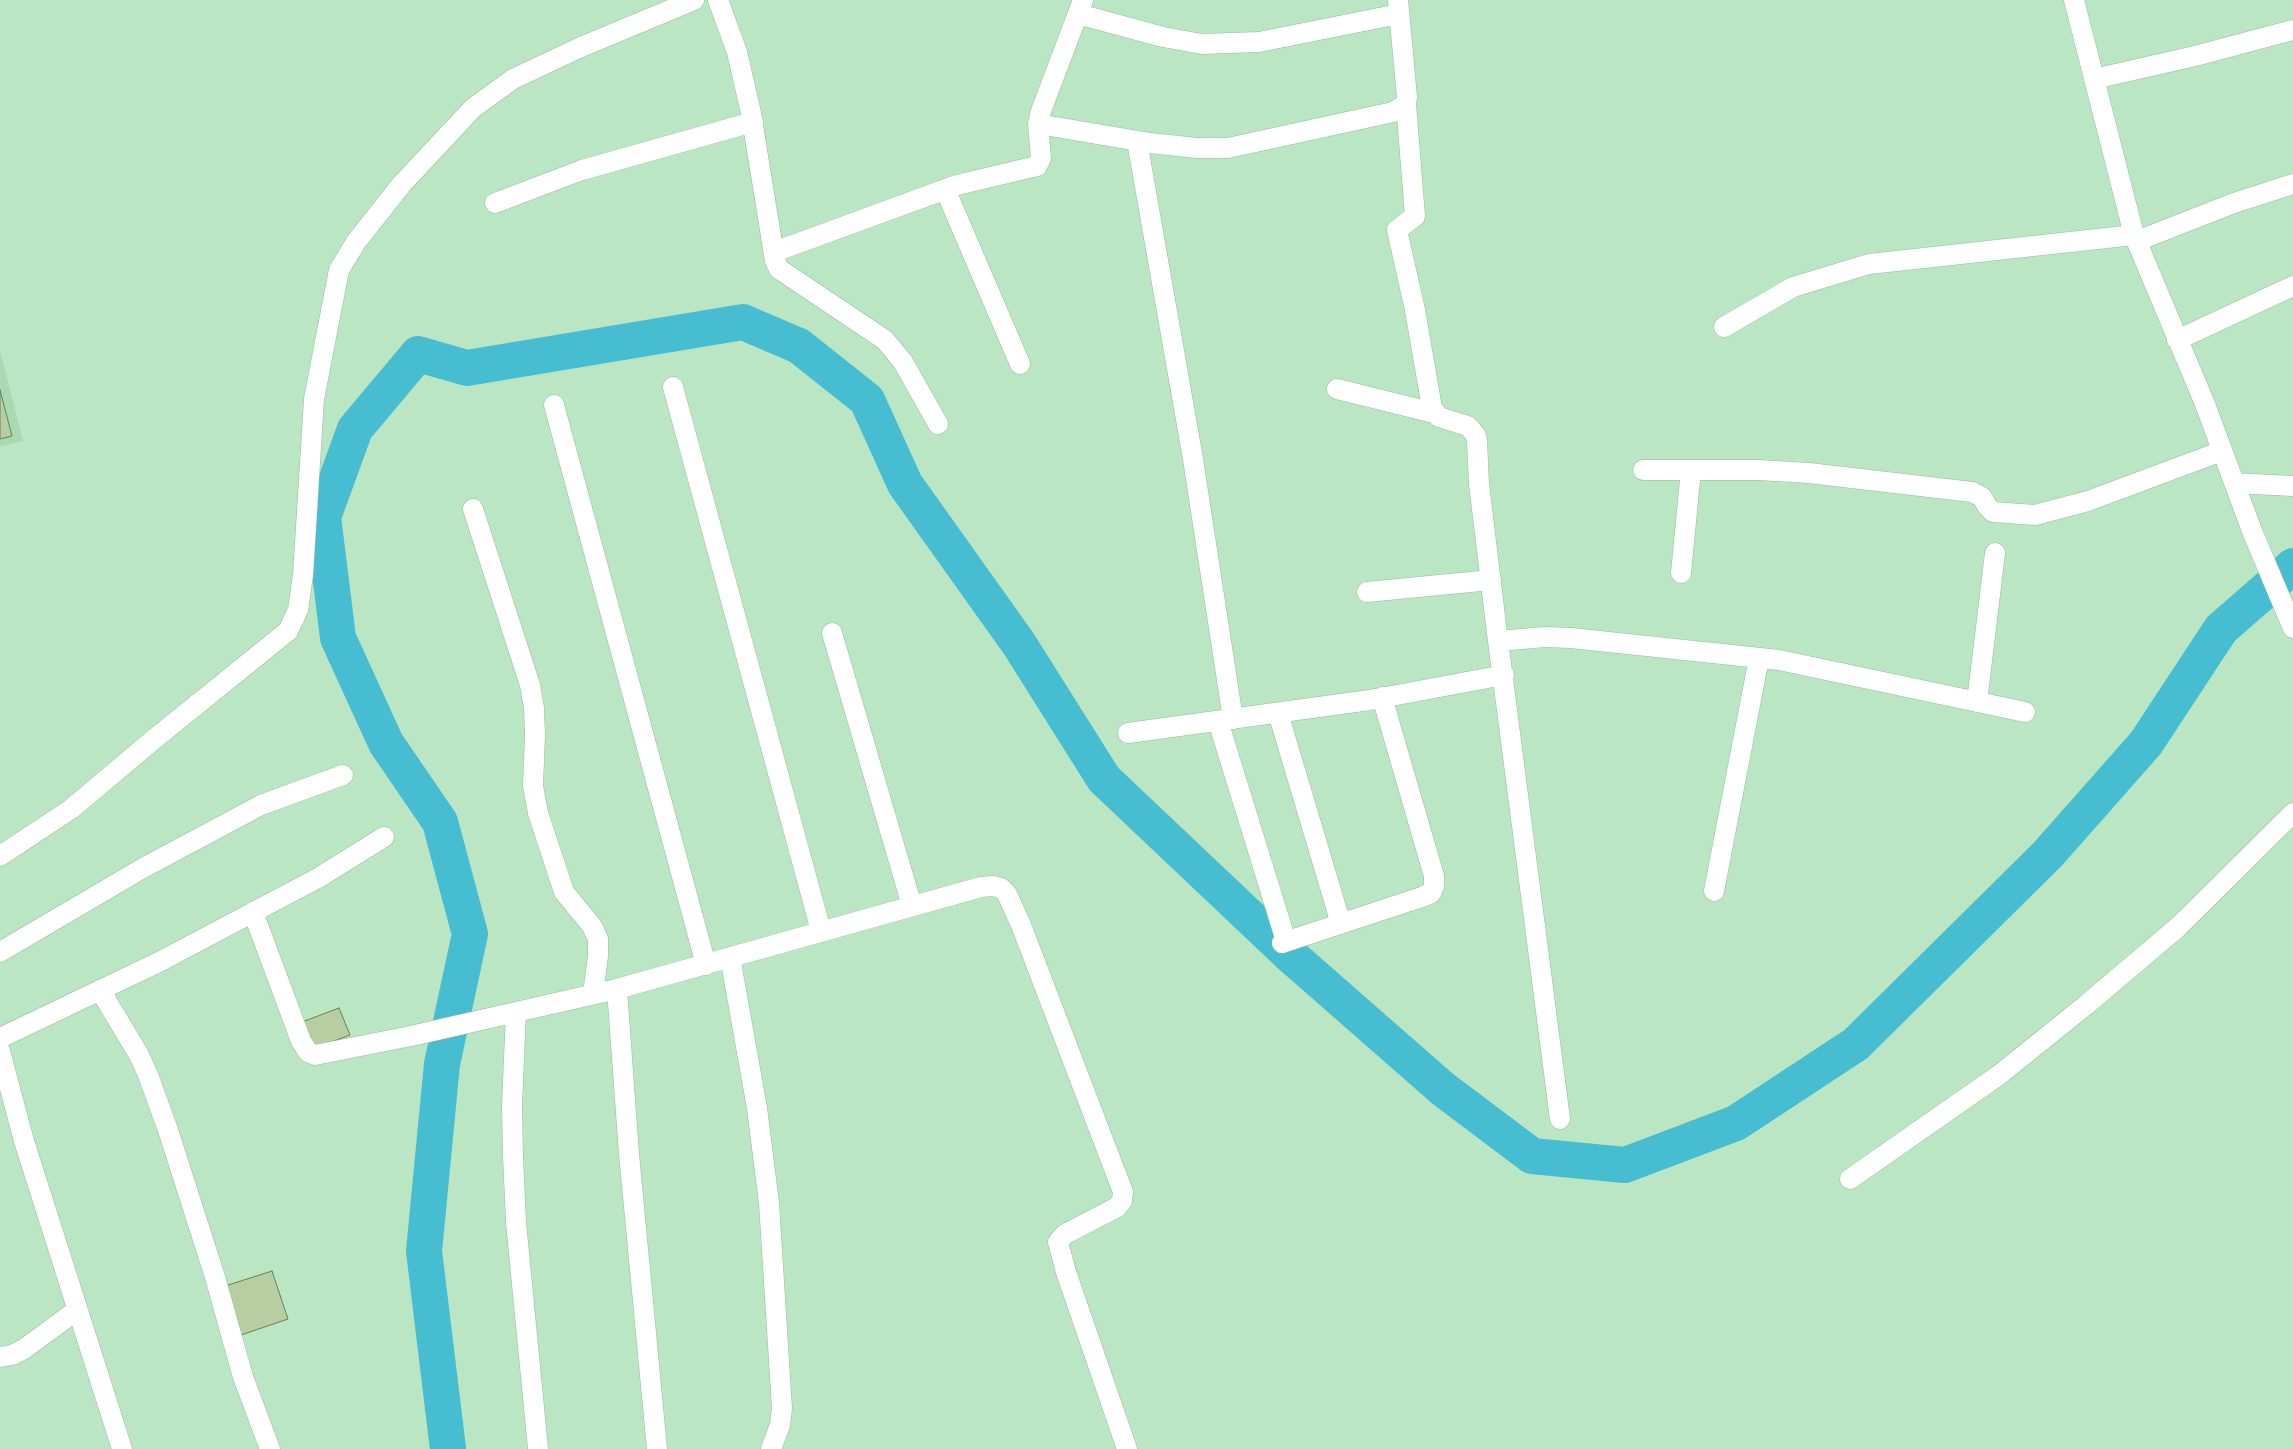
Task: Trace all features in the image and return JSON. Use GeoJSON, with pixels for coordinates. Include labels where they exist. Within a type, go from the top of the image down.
{"type":"FeatureCollection","features":[{"type":"Feature","properties":{"kind":"street"},"geometry":{"type":"LineString","coordinates":[[0,856],[71,809],[288,631],[298,610],[303,575],[314,399],[340,270],[356,242],[401,185],[473,108],[513,79],[581,47],[694,0]]}},
{"type":"Feature","properties":{"kind":"street"},"geometry":{"type":"LineString","coordinates":[[718,0],[737,52],[753,122],[774,252],[779,269],[885,340],[904,362],[938,424]]}},
{"type":"Feature","properties":{"kind":"street"},"geometry":{"type":"LineString","coordinates":[[2074,0],[2135,238],[2205,404],[2252,531],[2290,621]]}},
{"type":"Feature","properties":{"kind":"street"},"geometry":{"type":"LineString","coordinates":[[774,252],[944,189],[1037,166],[1041,158],[1038,124],[1050,85],[1081,7],[1164,37],[1202,44],[1259,42],[1398,7],[1416,216],[1397,230],[1415,310],[1434,413]]}},
{"type":"Feature","properties":{"kind":"street"},"geometry":{"type":"LineString","coordinates":[[2094,79],[2195,56],[2293,30]]}},
{"type":"Feature","properties":{"kind":"street"},"geometry":{"type":"LineString","coordinates":[[1038,124],[1137,141],[1197,148],[1228,148],[1378,116],[1393,112],[1406,104]]}},
{"type":"Feature","properties":{"kind":"street"},"geometry":{"type":"LineString","coordinates":[[495,204],[582,170],[753,122]]}},
{"type":"Feature","properties":{"kind":"street"},"geometry":{"type":"LineString","coordinates":[[1137,141],[1192,450],[1225,721],[1284,942],[1422,897],[1431,893],[1434,886],[1434,876],[1382,697]]}},
{"type":"Feature","properties":{"kind":"street"},"geometry":{"type":"LineString","coordinates":[[1724,327],[1793,287],[1869,264],[2135,238],[2293,184]]}},
{"type":"Feature","properties":{"kind":"street"},"geometry":{"type":"LineString","coordinates":[[944,189],[1020,364]]}},
{"type":"Feature","properties":{"kind":"street"},"geometry":{"type":"LineString","coordinates":[[2177,340],[2293,286]]}},
{"type":"Feature","properties":{"kind":"street"},"geometry":{"type":"LineString","coordinates":[[674,386],[821,931]]}},
{"type":"Feature","properties":{"kind":"street"},"geometry":{"type":"LineString","coordinates":[[1337,389],[1434,413],[1438,417],[1468,426],[1476,434],[1479,484],[1498,641],[1504,675],[1560,1119]]}},
{"type":"Feature","properties":{"kind":"street"},"geometry":{"type":"LineString","coordinates":[[554,405],[706,964]]}},
{"type":"Feature","properties":{"kind":"street"},"geometry":{"type":"LineString","coordinates":[[1643,470],[1759,470],[1809,473],[1972,492],[1982,497],[1993,512],[2035,515],[2088,501],[2222,451]]}},
{"type":"Feature","properties":{"kind":"street"},"geometry":{"type":"LineString","coordinates":[[1681,573],[1691,470]]}},
{"type":"Feature","properties":{"kind":"street"},"geometry":{"type":"LineString","coordinates":[[2234,484],[2293,486]]}},
{"type":"Feature","properties":{"kind":"street"},"geometry":{"type":"LineString","coordinates":[[473,509],[530,685],[534,708],[535,736],[533,786],[538,814],[564,892],[592,926],[598,939],[598,956],[593,994]]}},
{"type":"Feature","properties":{"kind":"street"},"geometry":{"type":"LineString","coordinates":[[1977,702],[1995,554]]}},
{"type":"Feature","properties":{"kind":"street"},"geometry":{"type":"LineString","coordinates":[[1367,592],[1491,580]]}},
{"type":"Feature","properties":{"kind":"street"},"geometry":{"type":"LineString","coordinates":[[832,633],[912,906]]}},
{"type":"Feature","properties":{"kind":"street"},"geometry":{"type":"LineString","coordinates":[[1498,641],[1545,637],[1571,638],[1779,660],[2025,712]]}},
{"type":"Feature","properties":{"kind":"street"},"geometry":{"type":"LineString","coordinates":[[1714,891],[1759,658]]}},
{"type":"Feature","properties":{"kind":"street"},"geometry":{"type":"LineString","coordinates":[[1128,733],[1225,721],[1382,697],[1504,675]]}},
{"type":"Feature","properties":{"kind":"street"},"geometry":{"type":"LineString","coordinates":[[1278,713],[1341,924]]}},
{"type":"Feature","properties":{"kind":"street"},"geometry":{"type":"LineString","coordinates":[[0,952],[143,868],[261,805],[343,775]]}},
{"type":"Feature","properties":{"kind":"street"},"geometry":{"type":"LineString","coordinates":[[1850,1179],[1999,1075],[2086,1005],[2178,927],[2293,813]]}},
{"type":"Feature","properties":{"kind":"street"},"geometry":{"type":"LineString","coordinates":[[0,1038],[159,962],[318,878],[384,838]]}},
{"type":"Feature","properties":{"kind":"street"},"geometry":{"type":"LineString","coordinates":[[253,912],[301,1041],[308,1052],[315,1055],[410,1036],[593,994],[730,958],[912,906],[993,886],[1001,888],[1007,894],[1021,925],[1123,1192],[1122,1201],[1117,1207],[1064,1234],[1058,1242],[1066,1272],[1127,1449]]}},
{"type":"Feature","properties":{"kind":"street"},"geometry":{"type":"LineString","coordinates":[[730,958],[758,1117],[768,1203],[782,1408],[780,1425],[771,1449]]}},
{"type":"Feature","properties":{"kind":"street"},"geometry":{"type":"LineString","coordinates":[[617,988],[628,1154],[657,1449]]}},
{"type":"Feature","properties":{"kind":"street"},"geometry":{"type":"LineString","coordinates":[[100,990],[139,1055],[148,1075],[203,1240],[243,1377],[270,1449]]}},
{"type":"Feature","properties":{"kind":"street"},"geometry":{"type":"LineString","coordinates":[[511,1013],[516,1222],[538,1449]]}},
{"type":"Feature","properties":{"kind":"street"},"geometry":{"type":"LineString","coordinates":[[0,1051],[24,1141],[76,1310],[122,1449]]}},
{"type":"Feature","properties":{"kind":"street"},"geometry":{"type":"LineString","coordinates":[[0,1357],[12,1355],[24,1349],[76,1310]]}},
{"type":"Feature","properties":{"kind":"shaded area"},"geometry":{"type":"Polygon","coordinates":[[[0,351],[23,441],[0,446],[0,351]]]}},
{"type":"Feature","properties":{"kind":"building"},"geometry":{"type":"Polygon","coordinates":[[[0,390],[12,436],[0,439],[0,390]]]}},
{"type":"Feature","properties":{"kind":"building"},"geometry":{"type":"Polygon","coordinates":[[[339,1008],[350,1035],[313,1049],[302,1022],[339,1008]]]}},
{"type":"Feature","properties":{"kind":"building"},"geometry":{"type":"Polygon","coordinates":[[[272,1271],[288,1319],[238,1336],[222,1287],[272,1271]]]}},
{"type":"Feature","properties":{"kind":"waterway"},"geometry":{"type":"LineString","coordinates":[[448,1449],[424,1251],[442,1064],[470,934],[440,822],[386,743],[338,638],[323,517],[355,429],[418,354],[467,368],[743,322],[799,346],[867,400],[905,484],[1019,644],[1104,779],[1290,955],[1443,1089],[1532,1156],[1625,1165],[1736,1123],[1856,1044],[2048,854],[2146,743],[2221,629],[2293,566]]}}]}
